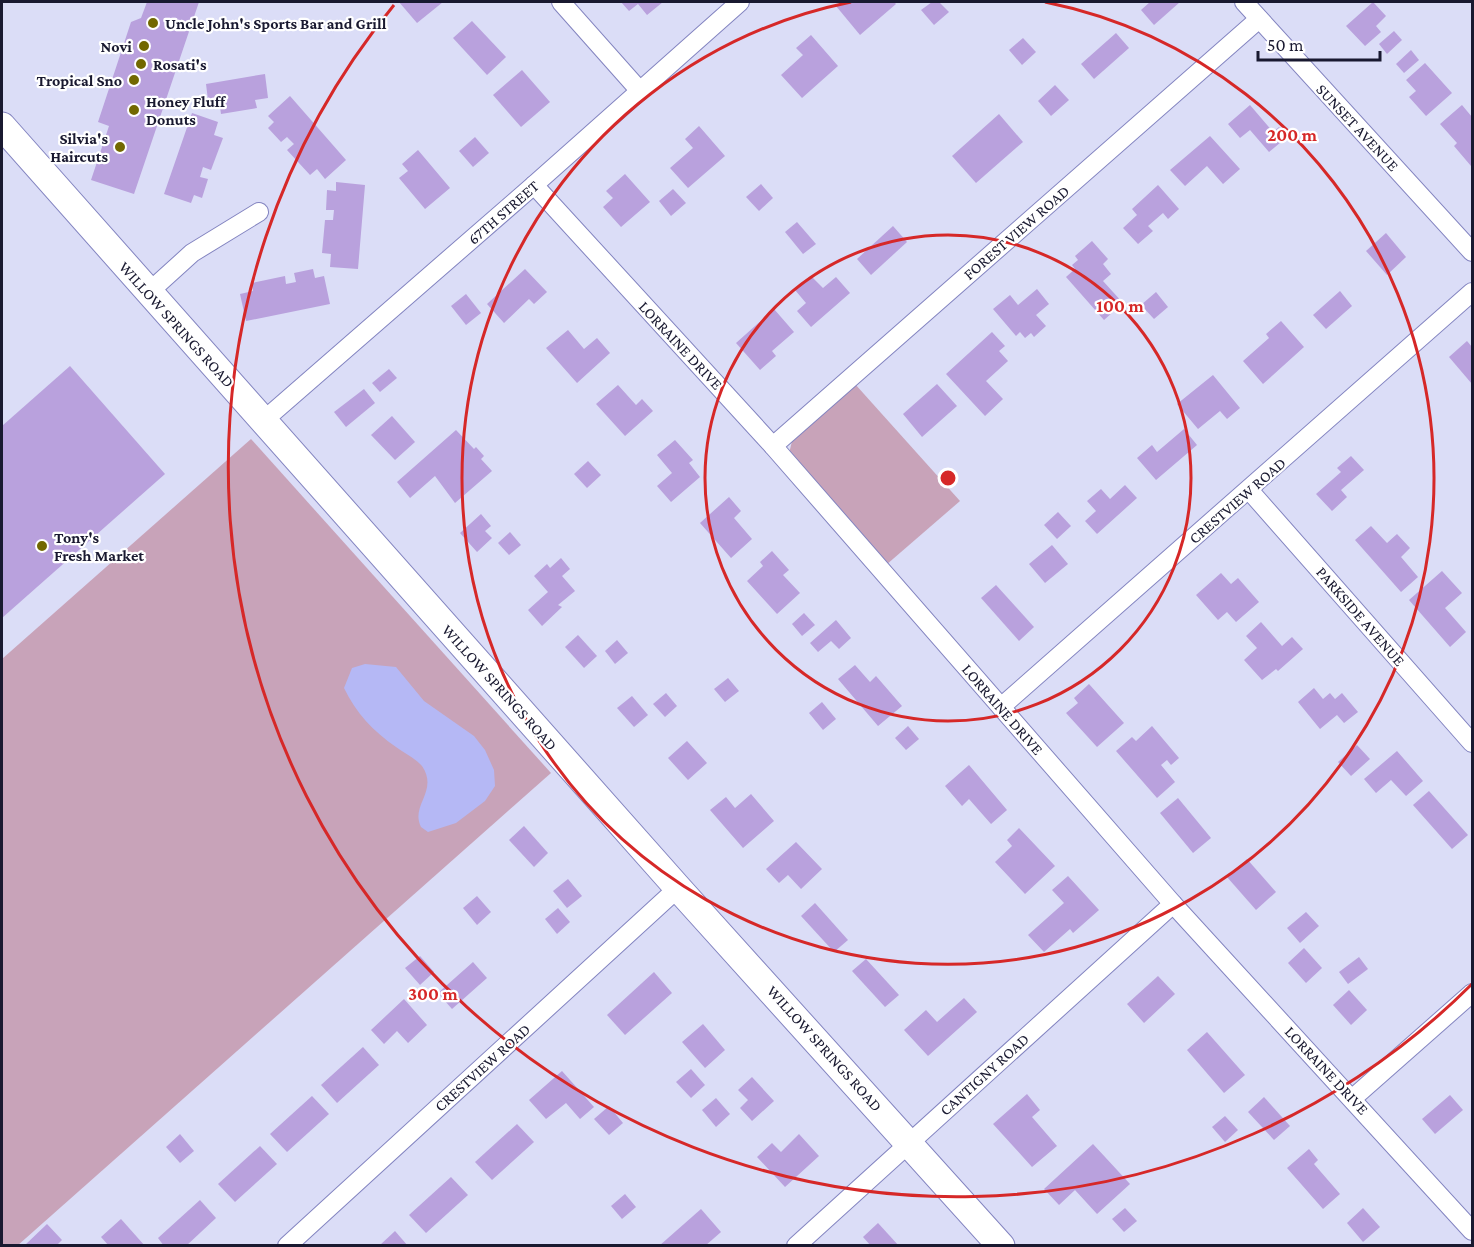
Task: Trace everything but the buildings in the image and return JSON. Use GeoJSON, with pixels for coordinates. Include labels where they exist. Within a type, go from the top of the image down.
{"type":"FeatureCollection","features":[{"type":"Feature","properties":{"kind":"main road","name":"WILLOW SPRINGS ROAD"},"geometry":{"type":"LineString","coordinates":[[2,126],[678,888],[1001,1245]]}},
{"type":"Feature","properties":{"kind":"street"},"geometry":{"type":"LineString","coordinates":[[561,2],[640,91]]}},
{"type":"Feature","properties":{"kind":"street","name":"67TH STREET"},"geometry":{"type":"LineString","coordinates":[[263,421],[740,2]]}},
{"type":"Feature","properties":{"kind":"street","name":"SUNSET AVENUE"},"geometry":{"type":"LineString","coordinates":[[1244,2],[1473,252]]}},
{"type":"Feature","properties":{"kind":"street","name":"FOREST VIEW ROAD"},"geometry":{"type":"LineString","coordinates":[[773,446],[1259,19]]}},
{"type":"Feature","properties":{"kind":"street","name":"LORRAINE DRIVE"},"geometry":{"type":"LineString","coordinates":[[534,185],[773,446],[1173,904],[1473,1231]]}},
{"type":"Feature","properties":{"kind":"street"},"geometry":{"type":"LineString","coordinates":[[149,292],[192,253],[260,212]]}},
{"type":"Feature","properties":{"kind":"street","name":"CRESTVIEW ROAD"},"geometry":{"type":"LineString","coordinates":[[1001,706],[1473,292]]}},
{"type":"Feature","properties":{"kind":"street","name":"PARKSIDE AVENUE"},"geometry":{"type":"LineString","coordinates":[[1249,490],[1473,743]]}},
{"type":"Feature","properties":{"kind":"street","name":"CRESTVIEW ROAD"},"geometry":{"type":"LineString","coordinates":[[286,1245],[678,888]]}},
{"type":"Feature","properties":{"kind":"street","name":"CANTIGNY ROAD"},"geometry":{"type":"LineString","coordinates":[[796,1245],[1173,904]]}},
{"type":"Feature","properties":{"kind":"street"},"geometry":{"type":"LineString","coordinates":[[1353,1098],[1473,993]]}},
{"type":"Feature","properties":{"kind":"shaded area"},"geometry":{"type":"Polygon","coordinates":[[[855,384],[960,501],[886,565],[789,454],[792,441],[855,384]]]}},
{"type":"Feature","properties":{"kind":"shaded area"},"geometry":{"type":"Polygon","coordinates":[[[251,439],[551,773],[17,1246],[2,1245],[2,659],[251,439]]]}},
{"type":"Feature","properties":{"kind":"water"},"geometry":{"type":"Polygon","coordinates":[[[365,664],[396,667],[424,701],[474,736],[485,750],[494,770],[495,786],[485,801],[456,823],[428,832],[421,827],[419,812],[427,783],[422,766],[373,728],[354,706],[344,688],[352,668],[365,664]]]}},
{"type":"Feature","properties":{"kind":"place","name":"Uncle John's Sports Bar and Grill"},"geometry":{"type":"Point","coordinates":[153,23]}},
{"type":"Feature","properties":{"kind":"place","name":"Novi"},"geometry":{"type":"Point","coordinates":[144,46]}},
{"type":"Feature","properties":{"kind":"place","name":"Rosati's"},"geometry":{"type":"Point","coordinates":[141,64]}},
{"type":"Feature","properties":{"kind":"place","name":"Tropical Sno"},"geometry":{"type":"Point","coordinates":[134,80]}},
{"type":"Feature","properties":{"kind":"place","name":"Honey Fluff Donuts"},"geometry":{"type":"Point","coordinates":[134,110]}},
{"type":"Feature","properties":{"kind":"place","name":"Silvia's Haircuts"},"geometry":{"type":"Point","coordinates":[120,147]}},
{"type":"Feature","properties":{"kind":"place","name":"Tony's Fresh Market"},"geometry":{"type":"Point","coordinates":[42,546]}}]}
